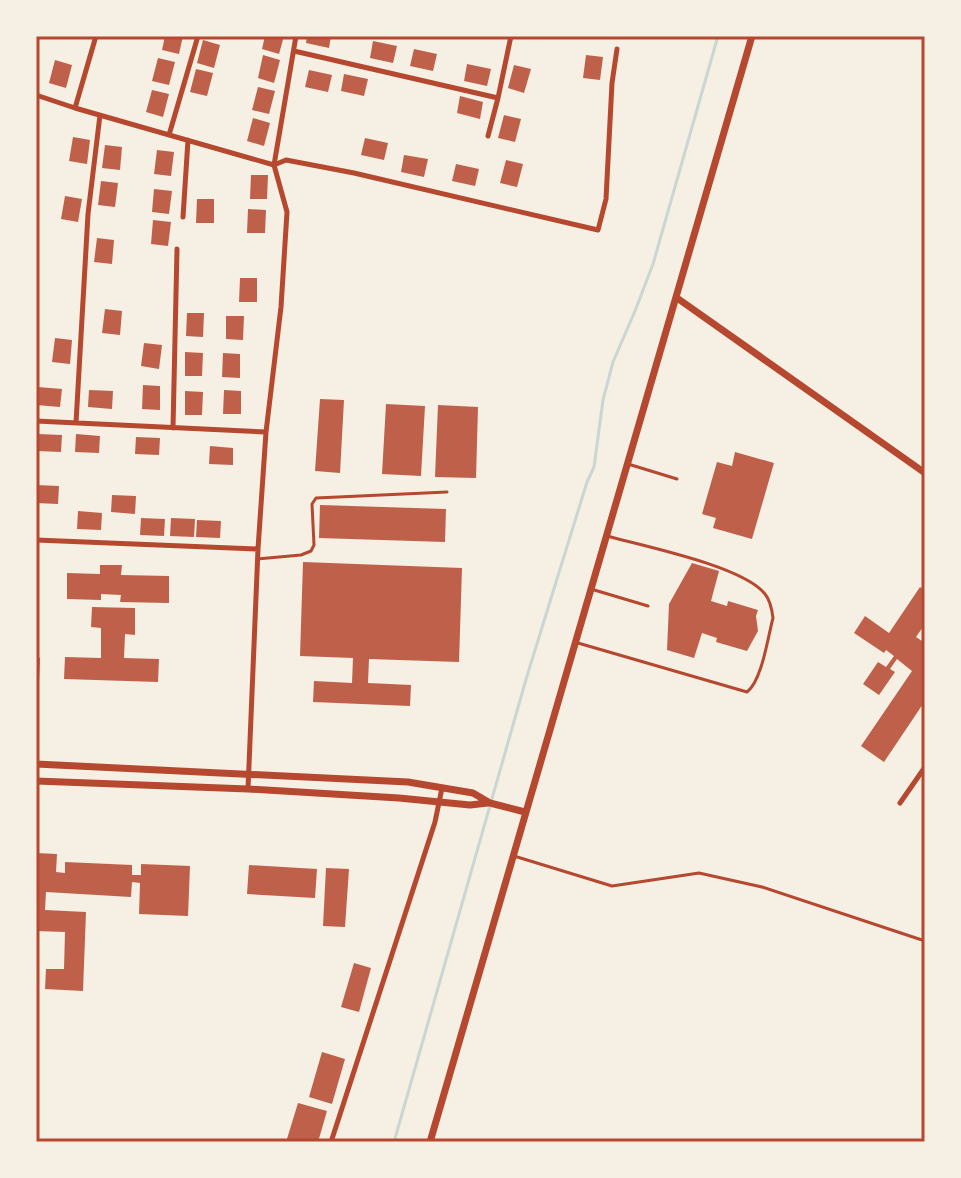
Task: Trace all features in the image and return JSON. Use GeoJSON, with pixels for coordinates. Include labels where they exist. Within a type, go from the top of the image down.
{"type":"FeatureCollection","features":[{"type":"Feature","properties":{"kind":"main road"},"geometry":{"type":"LineString","coordinates":[[430,1142],[752,36]]}},
{"type":"Feature","properties":{"kind":"main road"},"geometry":{"type":"LineString","coordinates":[[677,298],[925,473]]}},
{"type":"Feature","properties":{"kind":"main road"},"geometry":{"type":"LineString","coordinates":[[36,764],[408,782],[473,793],[490,803],[525,812]]}},
{"type":"Feature","properties":{"kind":"main road"},"geometry":{"type":"LineString","coordinates":[[36,781],[248,789],[470,805],[490,803]]}},
{"type":"Feature","properties":{"kind":"street"},"geometry":{"type":"LineString","coordinates":[[75,108],[96,36]]}},
{"type":"Feature","properties":{"kind":"street"},"geometry":{"type":"LineString","coordinates":[[169,135],[198,36]]}},
{"type":"Feature","properties":{"kind":"street"},"geometry":{"type":"LineString","coordinates":[[248,789],[257,559],[287,212],[274,165],[296,36]]}},
{"type":"Feature","properties":{"kind":"street"},"geometry":{"type":"LineString","coordinates":[[488,136],[511,36]]}},
{"type":"Feature","properties":{"kind":"street"},"geometry":{"type":"LineString","coordinates":[[36,95],[274,165],[286,160],[354,173],[598,230],[606,199],[612,83],[617,49]]}},
{"type":"Feature","properties":{"kind":"street"},"geometry":{"type":"LineString","coordinates":[[294,51],[498,98]]}},
{"type":"Feature","properties":{"kind":"street"},"geometry":{"type":"LineString","coordinates":[[76,423],[88,214],[100,115]]}},
{"type":"Feature","properties":{"kind":"street"},"geometry":{"type":"LineString","coordinates":[[183,217],[188,140]]}},
{"type":"Feature","properties":{"kind":"street"},"geometry":{"type":"LineString","coordinates":[[173,428],[177,249]]}},
{"type":"Feature","properties":{"kind":"street"},"geometry":{"type":"LineString","coordinates":[[36,421],[266,432]]}},
{"type":"Feature","properties":{"kind":"street"},"geometry":{"type":"LineString","coordinates":[[36,540],[258,549]]}},
{"type":"Feature","properties":{"kind":"street"},"geometry":{"type":"LineString","coordinates":[[900,803],[925,767]]}},
{"type":"Feature","properties":{"kind":"street"},"geometry":{"type":"LineString","coordinates":[[331,1142],[435,822],[442,788]]}},
{"type":"Feature","properties":{"kind":"lane"},"geometry":{"type":"LineString","coordinates":[[628,464],[677,479]]}},
{"type":"Feature","properties":{"kind":"lane"},"geometry":{"type":"LineString","coordinates":[[257,559],[301,555],[311,551],[314,545],[312,504],[316,498],[447,492]]}},
{"type":"Feature","properties":{"kind":"lane"},"geometry":{"type":"LineString","coordinates":[[575,643],[747,692],[757,678],[773,618],[765,594],[745,578],[723,569],[607,536]]}},
{"type":"Feature","properties":{"kind":"lane"},"geometry":{"type":"LineString","coordinates":[[591,589],[648,606]]}},
{"type":"Feature","properties":{"kind":"lane"},"geometry":{"type":"LineString","coordinates":[[514,856],[612,886],[699,873],[762,887],[925,941]]}},
{"type":"Feature","properties":{"kind":"building"},"geometry":{"type":"Polygon","coordinates":[[[165,36],[183,36],[179,54],[162,50],[165,36]]]}},
{"type":"Feature","properties":{"kind":"building"},"geometry":{"type":"Polygon","coordinates":[[[265,36],[284,36],[279,54],[262,49],[265,36]]]}},
{"type":"Feature","properties":{"kind":"building"},"geometry":{"type":"Polygon","coordinates":[[[307,36],[331,36],[329,48],[306,43],[307,36]]]}},
{"type":"Feature","properties":{"kind":"building"},"geometry":{"type":"Polygon","coordinates":[[[203,40],[220,45],[214,68],[197,63],[203,40]]]}},
{"type":"Feature","properties":{"kind":"building"},"geometry":{"type":"Polygon","coordinates":[[[373,41],[397,46],[393,63],[370,58],[373,41]]]}},
{"type":"Feature","properties":{"kind":"building"},"geometry":{"type":"Polygon","coordinates":[[[414,49],[437,54],[433,71],[410,66],[414,49]]]}},
{"type":"Feature","properties":{"kind":"building"},"geometry":{"type":"Polygon","coordinates":[[[263,55],[280,60],[274,83],[258,78],[263,55]]]}},
{"type":"Feature","properties":{"kind":"building"},"geometry":{"type":"Polygon","coordinates":[[[586,55],[603,57],[600,80],[583,78],[586,55]]]}},
{"type":"Feature","properties":{"kind":"building"},"geometry":{"type":"Polygon","coordinates":[[[158,58],[175,62],[169,85],[152,81],[158,58]]]}},
{"type":"Feature","properties":{"kind":"building"},"geometry":{"type":"Polygon","coordinates":[[[55,60],[72,65],[66,88],[49,83],[55,60]]]}},
{"type":"Feature","properties":{"kind":"building"},"geometry":{"type":"Polygon","coordinates":[[[467,64],[491,69],[487,86],[464,81],[467,64]]]}},
{"type":"Feature","properties":{"kind":"building"},"geometry":{"type":"Polygon","coordinates":[[[514,65],[531,69],[524,93],[508,88],[514,65]]]}},
{"type":"Feature","properties":{"kind":"building"},"geometry":{"type":"Polygon","coordinates":[[[196,69],[213,73],[207,96],[190,92],[196,69]]]}},
{"type":"Feature","properties":{"kind":"building"},"geometry":{"type":"Polygon","coordinates":[[[309,70],[332,75],[328,92],[305,87],[309,70]]]}},
{"type":"Feature","properties":{"kind":"building"},"geometry":{"type":"Polygon","coordinates":[[[344,74],[368,79],[364,96],[341,91],[344,74]]]}},
{"type":"Feature","properties":{"kind":"building"},"geometry":{"type":"Polygon","coordinates":[[[258,87],[275,91],[269,114],[252,110],[258,87]]]}},
{"type":"Feature","properties":{"kind":"building"},"geometry":{"type":"Polygon","coordinates":[[[152,90],[169,94],[163,117],[146,112],[152,90]]]}},
{"type":"Feature","properties":{"kind":"building"},"geometry":{"type":"Polygon","coordinates":[[[460,96],[483,102],[480,119],[457,113],[460,96]]]}},
{"type":"Feature","properties":{"kind":"building"},"geometry":{"type":"Polygon","coordinates":[[[504,115],[521,119],[515,142],[498,138],[504,115]]]}},
{"type":"Feature","properties":{"kind":"building"},"geometry":{"type":"Polygon","coordinates":[[[253,118],[270,123],[264,146],[247,141],[253,118]]]}},
{"type":"Feature","properties":{"kind":"building"},"geometry":{"type":"Polygon","coordinates":[[[73,137],[90,140],[87,164],[69,161],[73,137]]]}},
{"type":"Feature","properties":{"kind":"building"},"geometry":{"type":"Polygon","coordinates":[[[365,138],[388,143],[384,160],[361,155],[365,138]]]}},
{"type":"Feature","properties":{"kind":"building"},"geometry":{"type":"Polygon","coordinates":[[[105,145],[122,147],[120,170],[102,168],[105,145]]]}},
{"type":"Feature","properties":{"kind":"building"},"geometry":{"type":"Polygon","coordinates":[[[157,150],[174,152],[171,176],[154,174],[157,150]]]}},
{"type":"Feature","properties":{"kind":"building"},"geometry":{"type":"Polygon","coordinates":[[[404,155],[428,159],[424,177],[401,172],[404,155]]]}},
{"type":"Feature","properties":{"kind":"building"},"geometry":{"type":"Polygon","coordinates":[[[506,160],[523,164],[517,187],[500,183],[506,160]]]}},
{"type":"Feature","properties":{"kind":"building"},"geometry":{"type":"Polygon","coordinates":[[[456,164],[479,169],[475,186],[452,181],[456,164]]]}},
{"type":"Feature","properties":{"kind":"building"},"geometry":{"type":"Polygon","coordinates":[[[251,175],[268,175],[267,199],[250,199],[251,175]]]}},
{"type":"Feature","properties":{"kind":"building"},"geometry":{"type":"Polygon","coordinates":[[[101,181],[118,183],[115,207],[98,205],[101,181]]]}},
{"type":"Feature","properties":{"kind":"building"},"geometry":{"type":"Polygon","coordinates":[[[154,189],[172,191],[169,214],[152,212],[154,189]]]}},
{"type":"Feature","properties":{"kind":"building"},"geometry":{"type":"Polygon","coordinates":[[[65,196],[82,199],[78,222],[61,219],[65,196]]]}},
{"type":"Feature","properties":{"kind":"building"},"geometry":{"type":"Polygon","coordinates":[[[197,199],[214,199],[214,223],[196,223],[197,199]]]}},
{"type":"Feature","properties":{"kind":"building"},"geometry":{"type":"Polygon","coordinates":[[[248,209],[266,210],[265,233],[247,233],[248,209]]]}},
{"type":"Feature","properties":{"kind":"building"},"geometry":{"type":"Polygon","coordinates":[[[153,220],[171,222],[168,246],[151,244],[153,220]]]}},
{"type":"Feature","properties":{"kind":"building"},"geometry":{"type":"Polygon","coordinates":[[[97,238],[114,240],[112,264],[94,262],[97,238]]]}},
{"type":"Feature","properties":{"kind":"building"},"geometry":{"type":"Polygon","coordinates":[[[240,278],[257,278],[257,302],[239,302],[240,278]]]}},
{"type":"Feature","properties":{"kind":"building"},"geometry":{"type":"Polygon","coordinates":[[[105,309],[122,311],[120,335],[102,333],[105,309]]]}},
{"type":"Feature","properties":{"kind":"building"},"geometry":{"type":"Polygon","coordinates":[[[187,313],[204,313],[203,337],[186,336],[187,313]]]}},
{"type":"Feature","properties":{"kind":"building"},"geometry":{"type":"Polygon","coordinates":[[[226,316],[244,316],[243,340],[226,339],[226,316]]]}},
{"type":"Feature","properties":{"kind":"building"},"geometry":{"type":"Polygon","coordinates":[[[55,338],[72,340],[70,364],[52,362],[55,338]]]}},
{"type":"Feature","properties":{"kind":"building"},"geometry":{"type":"Polygon","coordinates":[[[144,343],[162,345],[159,369],[141,366],[144,343]]]}},
{"type":"Feature","properties":{"kind":"building"},"geometry":{"type":"Polygon","coordinates":[[[185,352],[203,353],[202,376],[185,376],[185,352]]]}},
{"type":"Feature","properties":{"kind":"building"},"geometry":{"type":"Polygon","coordinates":[[[223,353],[240,354],[240,378],[222,377],[223,353]]]}},
{"type":"Feature","properties":{"kind":"building"},"geometry":{"type":"Polygon","coordinates":[[[143,385],[160,386],[160,410],[142,409],[143,385]]]}},
{"type":"Feature","properties":{"kind":"building"},"geometry":{"type":"Polygon","coordinates":[[[38,387],[62,389],[60,407],[36,405],[38,387]]]}},
{"type":"Feature","properties":{"kind":"building"},"geometry":{"type":"Polygon","coordinates":[[[89,390],[113,391],[112,409],[88,407],[89,390]]]}},
{"type":"Feature","properties":{"kind":"building"},"geometry":{"type":"Polygon","coordinates":[[[224,390],[241,391],[241,414],[223,414],[224,390]]]}},
{"type":"Feature","properties":{"kind":"building"},"geometry":{"type":"Polygon","coordinates":[[[185,391],[203,392],[202,415],[185,415],[185,391]]]}},
{"type":"Feature","properties":{"kind":"building"},"geometry":{"type":"Polygon","coordinates":[[[320,399],[344,400],[340,473],[315,471],[320,399]]]}},
{"type":"Feature","properties":{"kind":"building"},"geometry":{"type":"Polygon","coordinates":[[[386,404],[425,406],[421,476],[382,474],[386,404]]]}},
{"type":"Feature","properties":{"kind":"building"},"geometry":{"type":"Polygon","coordinates":[[[438,405],[478,407],[476,478],[435,477],[438,405]]]}},
{"type":"Feature","properties":{"kind":"building"},"geometry":{"type":"Polygon","coordinates":[[[38,434],[62,435],[61,452],[37,451],[38,434]]]}},
{"type":"Feature","properties":{"kind":"building"},"geometry":{"type":"Polygon","coordinates":[[[76,434],[100,436],[99,453],[75,452],[76,434]]]}},
{"type":"Feature","properties":{"kind":"building"},"geometry":{"type":"Polygon","coordinates":[[[136,437],[160,438],[159,455],[135,454],[136,437]]]}},
{"type":"Feature","properties":{"kind":"building"},"geometry":{"type":"Polygon","coordinates":[[[210,446],[233,448],[233,465],[209,464],[210,446]]]}},
{"type":"Feature","properties":{"kind":"building"},"geometry":{"type":"Polygon","coordinates":[[[735,452],[774,463],[752,539],[713,528],[716,518],[702,514],[717,462],[732,466],[735,452]]]}},
{"type":"Feature","properties":{"kind":"building"},"geometry":{"type":"Polygon","coordinates":[[[36,485],[59,486],[58,504],[36,503],[36,485]]]}},
{"type":"Feature","properties":{"kind":"building"},"geometry":{"type":"Polygon","coordinates":[[[112,495],[136,496],[135,514],[111,512],[112,495]]]}},
{"type":"Feature","properties":{"kind":"building"},"geometry":{"type":"Polygon","coordinates":[[[320,505],[446,509],[445,542],[319,538],[320,505]]]}},
{"type":"Feature","properties":{"kind":"building"},"geometry":{"type":"Polygon","coordinates":[[[78,511],[102,513],[101,530],[77,529],[78,511]]]}},
{"type":"Feature","properties":{"kind":"building"},"geometry":{"type":"Polygon","coordinates":[[[141,518],[165,519],[164,536],[140,535],[141,518]]]}},
{"type":"Feature","properties":{"kind":"building"},"geometry":{"type":"Polygon","coordinates":[[[171,518],[195,519],[194,537],[170,536],[171,518]]]}},
{"type":"Feature","properties":{"kind":"building"},"geometry":{"type":"Polygon","coordinates":[[[197,520],[221,521],[220,538],[196,537],[197,520]]]}},
{"type":"Feature","properties":{"kind":"building"},"geometry":{"type":"Polygon","coordinates":[[[303,562],[462,568],[459,662],[369,659],[368,683],[411,685],[410,706],[313,702],[314,681],[352,683],[353,658],[300,656],[303,562]]]}},
{"type":"Feature","properties":{"kind":"building"},"geometry":{"type":"Polygon","coordinates":[[[692,563],[719,571],[711,601],[727,606],[728,601],[758,610],[758,631],[747,651],[716,642],[717,638],[702,633],[694,658],[667,650],[669,604],[692,563]]]}},
{"type":"Feature","properties":{"kind":"building"},"geometry":{"type":"Polygon","coordinates":[[[100,565],[122,565],[121,575],[169,576],[169,603],[120,602],[121,595],[101,594],[101,600],[67,599],[67,573],[100,574],[100,565]]]}},
{"type":"Feature","properties":{"kind":"building"},"geometry":{"type":"Polygon","coordinates":[[[920,587],[925,590],[925,624],[916,637],[925,643],[925,701],[884,762],[861,746],[912,671],[897,659],[890,669],[895,672],[879,695],[863,684],[878,662],[886,667],[894,656],[854,633],[865,616],[889,633],[920,587]]]}},
{"type":"Feature","properties":{"kind":"building"},"geometry":{"type":"Polygon","coordinates":[[[92,607],[135,608],[135,635],[125,634],[124,658],[159,659],[158,682],[64,679],[65,657],[101,658],[101,628],[91,627],[92,607]]]}},
{"type":"Feature","properties":{"kind":"building"},"geometry":{"type":"Polygon","coordinates":[[[36,657],[40,658],[39,682],[36,682],[36,657]]]}},
{"type":"Feature","properties":{"kind":"building"},"geometry":{"type":"Polygon","coordinates":[[[36,853],[57,854],[56,872],[65,873],[65,862],[132,865],[132,875],[141,875],[141,864],[190,866],[188,916],[139,914],[140,883],[132,882],[131,897],[46,892],[45,910],[86,912],[83,991],[45,989],[46,969],[64,969],[65,932],[36,931],[36,853]]]}},
{"type":"Feature","properties":{"kind":"building"},"geometry":{"type":"Polygon","coordinates":[[[249,865],[317,869],[315,898],[247,894],[249,865]]]}},
{"type":"Feature","properties":{"kind":"building"},"geometry":{"type":"Polygon","coordinates":[[[326,868],[349,869],[345,927],[323,926],[326,868]]]}},
{"type":"Feature","properties":{"kind":"building"},"geometry":{"type":"Polygon","coordinates":[[[354,963],[371,968],[359,1012],[341,1007],[354,963]]]}},
{"type":"Feature","properties":{"kind":"building"},"geometry":{"type":"Polygon","coordinates":[[[322,1052],[345,1059],[332,1104],[309,1097],[322,1052]]]}},
{"type":"Feature","properties":{"kind":"building"},"geometry":{"type":"Polygon","coordinates":[[[298,1103],[327,1111],[318,1142],[286,1142],[298,1103]]]}},
{"type":"Feature","properties":{"kind":"waterway"},"geometry":{"type":"LineString","coordinates":[[394,1142],[527,676],[594,467],[603,400],[613,362],[653,264],[718,36]]}}]}
